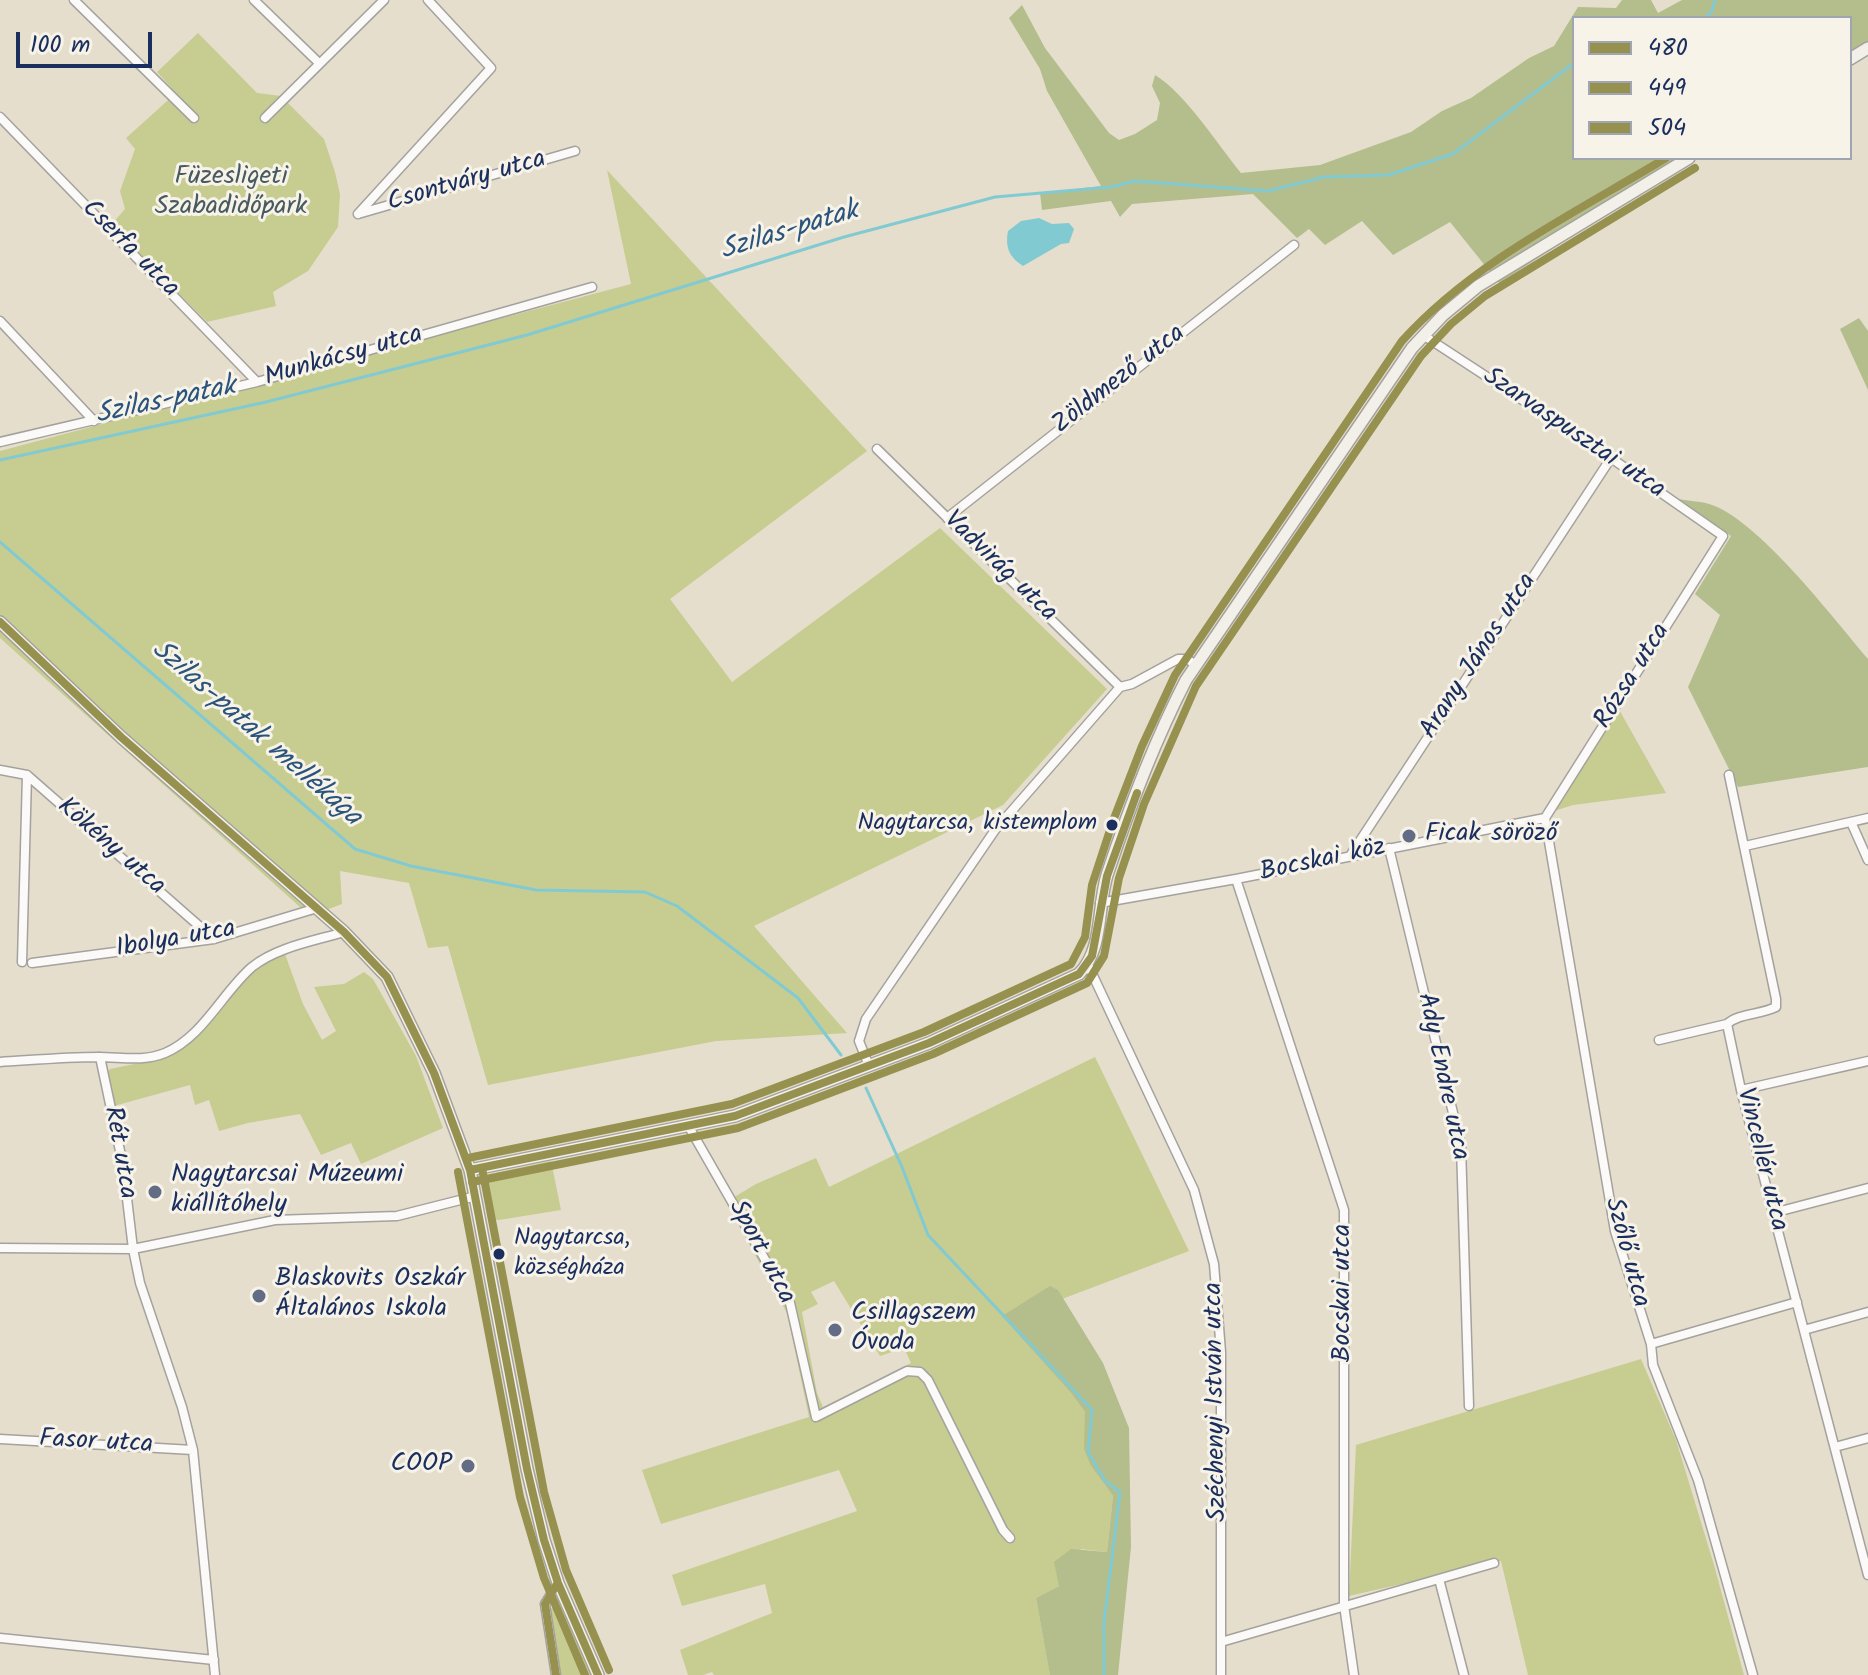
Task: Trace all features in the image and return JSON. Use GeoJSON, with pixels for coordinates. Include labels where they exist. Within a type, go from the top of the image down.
{"type":"FeatureCollection","features":[{"type":"Feature","properties":{"kind":"main road"},"geometry":{"type":"LineString","coordinates":[[470,1170],[735,1116],[929,1043],[1079,974],[1088,965],[1095,948],[1100,903],[1122,832],[1160,731],[1196,665],[1423,335],[1464,297],[1686,160]]}},
{"type":"Feature","properties":{"kind":"main road"},"geometry":{"type":"LineString","coordinates":[[0,622],[121,737],[344,932],[387,977],[434,1073],[470,1170],[527,1469],[544,1540],[558,1583],[598,1675]]}},
{"type":"Feature","properties":{"kind":"street"},"geometry":{"type":"LineString","coordinates":[[74,0],[194,118]]}},
{"type":"Feature","properties":{"kind":"street"},"geometry":{"type":"LineString","coordinates":[[254,0],[319,63]]}},
{"type":"Feature","properties":{"kind":"street"},"geometry":{"type":"LineString","coordinates":[[265,118],[384,0]]}},
{"type":"Feature","properties":{"kind":"street","name":"Csontváry utca"},"geometry":{"type":"LineString","coordinates":[[428,0],[491,68],[358,214],[575,151]]}},
{"type":"Feature","properties":{"kind":"street","name":"Cserfa utca"},"geometry":{"type":"LineString","coordinates":[[0,117],[257,382]]}},
{"type":"Feature","properties":{"kind":"street","name":"Zöldmező utca"},"geometry":{"type":"LineString","coordinates":[[947,518],[1294,245]]}},
{"type":"Feature","properties":{"kind":"street","name":"Munkácsy utca"},"geometry":{"type":"LineString","coordinates":[[0,442],[257,382],[592,287]]}},
{"type":"Feature","properties":{"kind":"street"},"geometry":{"type":"LineString","coordinates":[[0,321],[94,421]]}},
{"type":"Feature","properties":{"kind":"street","name":"Szarvaspusztai utca"},"geometry":{"type":"LineString","coordinates":[[1423,335],[1611,458],[1723,536]]}},
{"type":"Feature","properties":{"kind":"street","name":"Vadvirág utca"},"geometry":{"type":"LineString","coordinates":[[877,449],[1120,687]]}},
{"type":"Feature","properties":{"kind":"street","name":"Arany János utca"},"geometry":{"type":"LineString","coordinates":[[1350,856],[1611,458]]}},
{"type":"Feature","properties":{"kind":"street","name":"Rózsa utca"},"geometry":{"type":"LineString","coordinates":[[1545,818],[1723,536]]}},
{"type":"Feature","properties":{"kind":"street"},"geometry":{"type":"LineString","coordinates":[[866,1068],[859,1041],[866,1019],[995,830],[1120,687],[1132,684],[1178,659],[1187,659],[1196,665]]}},
{"type":"Feature","properties":{"kind":"street"},"geometry":{"type":"LineString","coordinates":[[0,770],[27,775],[22,962]]}},
{"type":"Feature","properties":{"kind":"street","name":"Kökény utca"},"geometry":{"type":"LineString","coordinates":[[27,775],[214,939]]}},
{"type":"Feature","properties":{"kind":"street"},"geometry":{"type":"LineString","coordinates":[[1659,1040],[1727,1024],[1732,1019],[1776,1007],[1729,775]]}},
{"type":"Feature","properties":{"kind":"street","name":"Bocskai köz"},"geometry":{"type":"LineString","coordinates":[[1100,903],[1545,818]]}},
{"type":"Feature","properties":{"kind":"street","name":"Szőlő utca"},"geometry":{"type":"LineString","coordinates":[[1545,818],[1615,1231],[1651,1344],[1653,1365],[1698,1480],[1753,1675]]}},
{"type":"Feature","properties":{"kind":"street"},"geometry":{"type":"LineString","coordinates":[[1745,846],[1868,818]]}},
{"type":"Feature","properties":{"kind":"street"},"geometry":{"type":"LineString","coordinates":[[1851,822],[1868,860]]}},
{"type":"Feature","properties":{"kind":"street","name":"Ady Endre utca"},"geometry":{"type":"LineString","coordinates":[[1389,848],[1461,1146],[1469,1406]]}},
{"type":"Feature","properties":{"kind":"street","name":"Bocskai utca"},"geometry":{"type":"LineString","coordinates":[[1236,879],[1344,1210],[1344,1605],[1354,1675]]}},
{"type":"Feature","properties":{"kind":"street","name":"Ibolya utca"},"geometry":{"type":"LineString","coordinates":[[32,963],[214,939],[317,908]]}},
{"type":"Feature","properties":{"kind":"street"},"geometry":{"type":"LineString","coordinates":[[0,1062],[100,1057],[144,1059],[167,1052],[202,1024],[254,966],[280,951],[344,932]]}},
{"type":"Feature","properties":{"kind":"street","name":"Széchenyi István utca"},"geometry":{"type":"LineString","coordinates":[[1088,965],[1194,1190],[1214,1264],[1221,1352],[1221,1675]]}},
{"type":"Feature","properties":{"kind":"street","name":"Vincellér utca"},"geometry":{"type":"LineString","coordinates":[[1727,1024],[1741,1090],[1868,1575]]}},
{"type":"Feature","properties":{"kind":"street","name":"Rét utca"},"geometry":{"type":"LineString","coordinates":[[100,1057],[123,1165],[140,1283],[182,1407],[193,1450],[215,1675]]}},
{"type":"Feature","properties":{"kind":"street"},"geometry":{"type":"LineString","coordinates":[[1741,1090],[1868,1061]]}},
{"type":"Feature","properties":{"kind":"street","name":"Sport utca"},"geometry":{"type":"LineString","coordinates":[[689,1127],[790,1303],[816,1417],[907,1371],[920,1372],[928,1380],[1003,1530],[1010,1538]]}},
{"type":"Feature","properties":{"kind":"street"},"geometry":{"type":"LineString","coordinates":[[1773,1213],[1868,1188]]}},
{"type":"Feature","properties":{"kind":"street"},"geometry":{"type":"LineString","coordinates":[[0,1248],[133,1249],[275,1220],[397,1216],[476,1196]]}},
{"type":"Feature","properties":{"kind":"street"},"geometry":{"type":"LineString","coordinates":[[1651,1344],[1797,1302]]}},
{"type":"Feature","properties":{"kind":"street"},"geometry":{"type":"LineString","coordinates":[[1804,1330],[1868,1312]]}},
{"type":"Feature","properties":{"kind":"street"},"geometry":{"type":"LineString","coordinates":[[1835,1447],[1868,1438]]}},
{"type":"Feature","properties":{"kind":"street","name":"Fasor utca"},"geometry":{"type":"LineString","coordinates":[[0,1439],[193,1450]]}},
{"type":"Feature","properties":{"kind":"street"},"geometry":{"type":"LineString","coordinates":[[1221,1642],[1494,1563]]}},
{"type":"Feature","properties":{"kind":"street"},"geometry":{"type":"LineString","coordinates":[[1439,1579],[1464,1675]]}},
{"type":"Feature","properties":{"kind":"street"},"geometry":{"type":"LineString","coordinates":[[556,1675],[545,1604],[558,1583]]}},
{"type":"Feature","properties":{"kind":"street"},"geometry":{"type":"LineString","coordinates":[[0,1638],[214,1660]]}},
{"type":"Feature","properties":{"kind":"green space"},"geometry":{"type":"Polygon","coordinates":[[[1622,0],[1651,0],[1658,13],[1682,0],[1868,0],[1868,50],[1852,60],[1852,16],[1572,16],[1578,7],[1616,8],[1622,0]]]}},
{"type":"Feature","properties":{"kind":"green space"},"geometry":{"type":"Polygon","coordinates":[[[1022,5],[1045,48],[1109,133],[1119,140],[1157,120],[1160,103],[1152,86],[1155,75],[1178,94],[1241,173],[1320,165],[1411,132],[1442,111],[1471,98],[1529,58],[1554,46],[1572,17],[1572,160],[1692,160],[1499,283],[1450,222],[1393,255],[1362,221],[1325,245],[1309,229],[1297,238],[1253,194],[1132,204],[1120,217],[1111,201],[1042,210],[1040,193],[1101,186],[1047,91],[1040,69],[1009,18],[1022,5]]]}},
{"type":"Feature","properties":{"kind":"green space","name":"Füzesligeti Szabadidőpark"},"geometry":{"type":"Polygon","coordinates":[[[198,33],[257,93],[281,96],[324,139],[340,194],[338,227],[308,271],[273,292],[276,306],[207,322],[111,225],[125,209],[120,191],[135,149],[126,138],[176,93],[157,72],[198,33]]]}},
{"type":"Feature","properties":{"kind":"green space"},"geometry":{"type":"Polygon","coordinates":[[[607,170],[867,451],[670,599],[732,682],[940,528],[1107,689],[1003,805],[754,926],[847,1033],[716,1041],[488,1085],[448,946],[428,948],[409,883],[340,871],[342,904],[310,916],[0,638],[0,451],[631,284],[607,170]]]}},
{"type":"Feature","properties":{"kind":"green space"},"geometry":{"type":"Polygon","coordinates":[[[1859,318],[1868,331],[1868,390],[1840,329],[1859,318]]]}},
{"type":"Feature","properties":{"kind":"green space"},"geometry":{"type":"Polygon","coordinates":[[[1679,499],[1709,504],[1749,528],[1794,572],[1868,659],[1868,767],[1738,787],[1688,687],[1720,615],[1695,594],[1731,536],[1679,499]]]}},
{"type":"Feature","properties":{"kind":"green space"},"geometry":{"type":"Polygon","coordinates":[[[1617,706],[1666,793],[1573,805],[1548,813],[1617,706]]]}},
{"type":"Feature","properties":{"kind":"green space"},"geometry":{"type":"Polygon","coordinates":[[[285,954],[303,1004],[322,1040],[336,1031],[314,987],[344,984],[364,972],[373,979],[416,1056],[443,1128],[361,1164],[351,1143],[321,1155],[300,1114],[219,1131],[209,1100],[195,1105],[190,1085],[114,1106],[107,1072],[110,1069],[144,1062],[178,1048],[240,981],[269,959],[285,954]]]}},
{"type":"Feature","properties":{"kind":"green space"},"geometry":{"type":"Polygon","coordinates":[[[1095,1057],[1189,1251],[1062,1299],[1058,1290],[1032,1349],[1085,1412],[1091,1466],[1113,1496],[1107,1552],[1081,1549],[1059,1586],[1036,1598],[1050,1675],[714,1675],[712,1672],[688,1675],[680,1650],[772,1613],[765,1584],[682,1606],[672,1575],[857,1511],[839,1470],[661,1524],[642,1470],[809,1417],[787,1313],[726,1202],[756,1184],[816,1158],[829,1187],[1095,1057]],[[834,1281],[811,1292],[818,1304],[802,1312],[817,1393],[823,1407],[911,1363],[904,1348],[880,1356],[834,1281]]]}},
{"type":"Feature","properties":{"kind":"green space"},"geometry":{"type":"Polygon","coordinates":[[[551,1161],[561,1210],[489,1219],[482,1184],[489,1174],[551,1161]]]}},
{"type":"Feature","properties":{"kind":"green space"},"geometry":{"type":"Polygon","coordinates":[[[1050,1286],[1058,1290],[1103,1363],[1129,1428],[1131,1547],[1118,1675],[1050,1675],[1036,1598],[1059,1586],[1054,1562],[1071,1549],[1107,1552],[1113,1496],[1091,1466],[1084,1449],[1085,1412],[1002,1316],[1050,1286]]]}},
{"type":"Feature","properties":{"kind":"green space"},"geometry":{"type":"Polygon","coordinates":[[[1641,1359],[1676,1440],[1744,1675],[1528,1675],[1501,1561],[1349,1596],[1356,1445],[1641,1359]]]}},
{"type":"Feature","properties":{"kind":"green space"},"geometry":{"type":"Polygon","coordinates":[[[558,1599],[591,1675],[561,1675],[551,1609],[558,1599]]]}},
{"type":"Feature","properties":{"kind":"water"},"geometry":{"type":"Polygon","coordinates":[[[1039,218],[1052,224],[1069,223],[1074,229],[1069,243],[1061,244],[1023,266],[1009,251],[1008,231],[1021,221],[1039,218]]]}},
{"type":"Feature","properties":{"kind":"waterway","name":"Szilas-patak"},"geometry":{"type":"LineString","coordinates":[[1707,16],[1715,0]]}},
{"type":"Feature","properties":{"kind":"waterway","name":"Szilas-patak"},"geometry":{"type":"LineString","coordinates":[[0,460],[266,402],[527,335],[844,237],[995,197],[1111,187],[1135,181],[1268,191],[1324,177],[1388,175],[1453,154],[1572,65]]}},
{"type":"Feature","properties":{"kind":"waterway","name":"Szilas-patak mellékága"},"geometry":{"type":"LineString","coordinates":[[0,542],[355,849],[411,866],[536,890],[645,892],[677,906],[798,998],[841,1055]]}},
{"type":"Feature","properties":{"kind":"waterway","name":"Szilas-patak mellékága"},"geometry":{"type":"LineString","coordinates":[[866,1088],[902,1167],[928,1235],[1092,1410],[1088,1452],[1105,1481],[1120,1492],[1104,1622],[1104,1675]]}},
{"type":"Feature","properties":{"kind":"transit line","name":"504"},"geometry":{"type":"LineString","coordinates":[[468,1158],[732,1104],[924,1032],[1071,964],[1085,937],[1092,885],[1113,821],[1142,746],[1175,675],[1402,341],[1460,287],[1526,240],[1663,160]]}},
{"type":"Feature","properties":{"kind":"transit line","name":"449"},"geometry":{"type":"LineString","coordinates":[[472,1182],[738,1128],[933,1054],[1087,983],[1104,956],[1119,878],[1144,804],[1196,686],[1421,356],[1451,324],[1485,296],[1695,168]]}},
{"type":"Feature","properties":{"kind":"transit line","name":"480"},"geometry":{"type":"LineString","coordinates":[[0,622],[121,737],[344,932],[387,977],[434,1073],[470,1170],[527,1469],[544,1540],[558,1583],[598,1675]]}},
{"type":"Feature","properties":{"kind":"transit line","name":"480"},"geometry":{"type":"LineString","coordinates":[[470,1170],[735,1116],[929,1043],[1079,974],[1092,956],[1107,876],[1137,793]]}},
{"type":"Feature","properties":{"kind":"transit line","name":"504"},"geometry":{"type":"LineString","coordinates":[[482,1168],[544,1492],[566,1570],[609,1670]]}},
{"type":"Feature","properties":{"kind":"transit line","name":"449"},"geometry":{"type":"LineString","coordinates":[[458,1172],[520,1497],[544,1578],[585,1675]]}},
{"type":"Feature","properties":{"kind":"transit line","name":"480"},"geometry":{"type":"LineString","coordinates":[[556,1675],[545,1604],[557,1584]]}},
{"type":"Feature","properties":{"kind":"place","name":"Nagytarcsa, kistemplom"},"geometry":{"type":"Point","coordinates":[1112,825]}},
{"type":"Feature","properties":{"kind":"place","name":"Ficak söröző"},"geometry":{"type":"Point","coordinates":[1409,836]}},
{"type":"Feature","properties":{"kind":"place","name":"Nagytarcsai Múzeumi kiállítóhely"},"geometry":{"type":"Point","coordinates":[155,1192]}},
{"type":"Feature","properties":{"kind":"place","name":"Nagytarcsa, községháza"},"geometry":{"type":"Point","coordinates":[499,1254]}},
{"type":"Feature","properties":{"kind":"place","name":"Blaskovits Oszkár Általános Iskola"},"geometry":{"type":"Point","coordinates":[259,1296]}},
{"type":"Feature","properties":{"kind":"place","name":"Csillagszem Óvoda"},"geometry":{"type":"Point","coordinates":[835,1330]}},
{"type":"Feature","properties":{"kind":"place","name":"COOP"},"geometry":{"type":"Point","coordinates":[468,1466]}}]}
